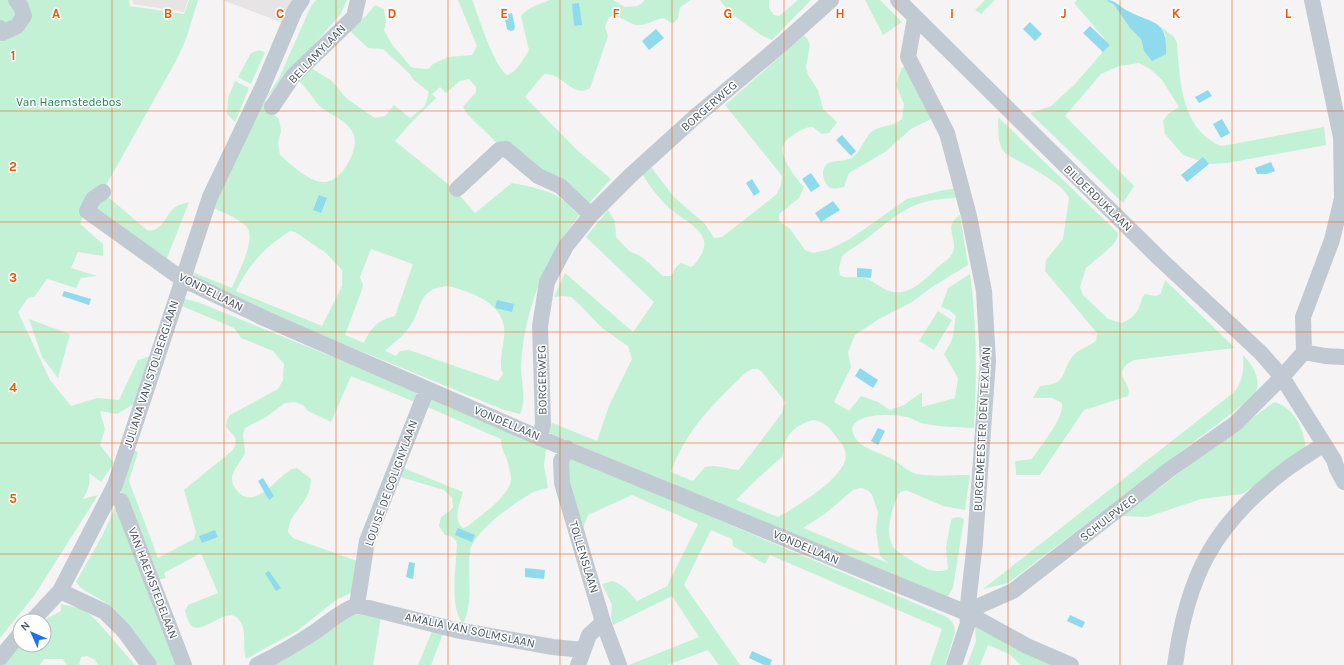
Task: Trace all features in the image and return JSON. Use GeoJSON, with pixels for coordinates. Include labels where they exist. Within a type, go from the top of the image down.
{"type":"FeatureCollection","features":[{"type":"Feature","properties":{"kind":"street"},"geometry":{"type":"LineString","coordinates":[[0,28],[2,33],[17,26],[24,16],[21,7],[16,0]]}},
{"type":"Feature","properties":{"kind":"street","name":"JULIANA VAN STOLBERGLAAN"},"geometry":{"type":"LineString","coordinates":[[39,613],[60,591],[115,485],[210,197],[262,88],[295,10],[302,0]]}},
{"type":"Feature","properties":{"kind":"street","name":"BELLAMYLAAN"},"geometry":{"type":"LineString","coordinates":[[272,107],[293,76],[354,17],[358,0]]}},
{"type":"Feature","properties":{"kind":"street","name":"BORGERWEG"},"geometry":{"type":"LineString","coordinates":[[540,438],[543,424],[540,326],[547,282],[566,246],[591,215],[631,175],[695,117],[782,44],[831,0]]}},
{"type":"Feature","properties":{"kind":"street"},"geometry":{"type":"LineString","coordinates":[[898,0],[915,18]]}},
{"type":"Feature","properties":{"kind":"street"},"geometry":{"type":"LineString","coordinates":[[1312,0],[1341,137],[1342,198],[1332,240],[1303,316],[1304,352],[1325,356],[1344,357]]}},
{"type":"Feature","properties":{"kind":"street","name":"BILDERDIJKLAAN"},"geometry":{"type":"LineString","coordinates":[[915,18],[1160,259],[1261,353],[1282,378],[1324,444],[1339,464],[1336,469],[1344,482]]}},
{"type":"Feature","properties":{"kind":"street","name":"BURGEMEESTER DEN TEXLAAN"},"geometry":{"type":"LineString","coordinates":[[915,18],[908,57],[947,133],[969,216],[984,291],[988,361],[976,542],[967,613]]}},
{"type":"Feature","properties":{"kind":"street"},"geometry":{"type":"LineString","coordinates":[[457,189],[499,150],[506,149],[538,176],[560,186],[591,215]]}},
{"type":"Feature","properties":{"kind":"street","name":"VONDELLAAN"},"geometry":{"type":"LineString","coordinates":[[103,192],[93,199],[87,211],[182,279],[266,319],[540,438],[967,613],[1027,646],[1071,665]]}},
{"type":"Feature","properties":{"kind":"street","name":"SCHULPWEG"},"geometry":{"type":"LineString","coordinates":[[967,613],[1013,591],[1169,470],[1236,423],[1282,378],[1304,352]]}},
{"type":"Feature","properties":{"kind":"street","name":"LOUISE DE COLIGNYLAAN"},"geometry":{"type":"LineString","coordinates":[[358,605],[367,540],[427,389]]}},
{"type":"Feature","properties":{"kind":"street"},"geometry":{"type":"LineString","coordinates":[[1175,665],[1179,640],[1193,588],[1201,566],[1212,544],[1226,525],[1248,502],[1285,470],[1324,444]]}},
{"type":"Feature","properties":{"kind":"street","name":"TOLLENSLAAN"},"geometry":{"type":"LineString","coordinates":[[566,448],[561,461],[562,483],[603,622],[619,665]]}},
{"type":"Feature","properties":{"kind":"street","name":"VAN HAEMSTEDELAAN"},"geometry":{"type":"LineString","coordinates":[[121,501],[184,665]]}},
{"type":"Feature","properties":{"kind":"street"},"geometry":{"type":"LineString","coordinates":[[60,591],[105,612],[124,631],[149,665]]}},
{"type":"Feature","properties":{"kind":"street"},"geometry":{"type":"LineString","coordinates":[[257,665],[281,653],[315,632],[348,608],[358,605]]}},
{"type":"Feature","properties":{"kind":"street","name":"AMALIA VAN SOLMSLAAN"},"geometry":{"type":"LineString","coordinates":[[358,605],[456,630],[553,647],[581,658]]}},
{"type":"Feature","properties":{"kind":"street"},"geometry":{"type":"LineString","coordinates":[[954,665],[968,623],[967,613]]}},
{"type":"Feature","properties":{"kind":"street"},"geometry":{"type":"LineString","coordinates":[[581,658],[589,635],[603,622]]}},
{"type":"Feature","properties":{"kind":"street"},"geometry":{"type":"LineString","coordinates":[[0,658],[12,644]]}},
{"type":"Feature","properties":{"kind":"shaded area"},"geometry":{"type":"Polygon","coordinates":[[[133,0],[188,0],[184,12],[133,4],[133,0]]]}},
{"type":"Feature","properties":{"kind":"shaded area"},"geometry":{"type":"Polygon","coordinates":[[[222,0],[292,0],[281,22],[222,0]]]}},
{"type":"Feature","properties":{"kind":"green space"},"geometry":{"type":"Polygon","coordinates":[[[0,0],[10,0],[20,16],[0,25],[0,0]]]}},
{"type":"Feature","properties":{"kind":"green space","name":"Van Haemstedebos"},"geometry":{"type":"Polygon","coordinates":[[[22,0],[129,0],[130,6],[184,14],[189,0],[198,0],[186,39],[177,59],[105,187],[108,197],[147,230],[156,229],[173,209],[178,205],[189,202],[167,258],[163,260],[86,210],[80,224],[103,244],[103,256],[78,252],[71,268],[97,276],[81,278],[76,288],[47,279],[34,297],[28,298],[18,312],[50,380],[71,406],[97,398],[119,400],[138,360],[150,356],[137,402],[117,414],[100,411],[105,429],[100,445],[114,463],[101,482],[89,473],[89,486],[83,499],[98,495],[34,596],[20,613],[12,613],[12,623],[0,638],[0,37],[13,32],[22,0]]]}},
{"type":"Feature","properties":{"kind":"green space"},"geometry":{"type":"Polygon","coordinates":[[[316,0],[347,0],[340,15],[265,100],[279,78],[311,6],[316,0]]]}},
{"type":"Feature","properties":{"kind":"green space"},"geometry":{"type":"Polygon","coordinates":[[[458,0],[472,0],[492,51],[502,70],[507,75],[517,68],[529,50],[521,16],[527,10],[538,4],[550,0],[613,0],[625,7],[638,6],[645,0],[691,0],[680,7],[678,18],[673,24],[664,18],[643,25],[636,25],[616,16],[609,17],[605,27],[608,36],[590,88],[578,90],[550,74],[544,74],[525,97],[577,150],[611,179],[584,209],[499,145],[468,115],[463,107],[476,92],[476,87],[469,79],[460,81],[446,93],[440,87],[432,94],[436,98],[395,141],[448,184],[449,188],[461,197],[475,213],[512,183],[524,185],[556,195],[579,215],[556,249],[546,267],[532,305],[523,345],[521,366],[523,403],[520,414],[504,410],[193,282],[187,270],[232,288],[246,256],[250,238],[249,231],[245,225],[233,217],[210,206],[265,100],[268,109],[279,119],[281,131],[278,143],[280,155],[300,172],[317,181],[330,181],[343,171],[348,164],[354,147],[355,139],[353,133],[346,124],[320,106],[296,78],[308,66],[332,81],[347,99],[375,118],[385,116],[394,105],[410,118],[425,106],[429,92],[414,80],[410,74],[383,49],[368,48],[347,28],[366,16],[375,5],[384,9],[386,22],[384,30],[391,43],[410,66],[414,68],[428,69],[433,64],[448,57],[472,55],[477,46],[458,0]],[[290,231],[273,243],[258,257],[246,273],[236,291],[322,326],[342,286],[342,270],[326,253],[295,232],[290,231]],[[371,249],[360,277],[363,285],[345,335],[364,343],[372,328],[380,322],[395,316],[413,264],[371,249]],[[448,286],[430,291],[425,296],[413,322],[408,329],[385,351],[396,356],[400,351],[409,350],[498,381],[503,374],[501,361],[504,327],[501,317],[495,309],[478,296],[448,286]]]}},
{"type":"Feature","properties":{"kind":"green space"},"geometry":{"type":"Polygon","coordinates":[[[720,0],[769,0],[769,8],[774,15],[779,16],[798,0],[811,0],[772,40],[761,35],[730,13],[720,0]]]}},
{"type":"Feature","properties":{"kind":"green space"},"geometry":{"type":"Polygon","coordinates":[[[865,0],[880,0],[902,22],[883,35],[865,0]]]}},
{"type":"Feature","properties":{"kind":"green space"},"geometry":{"type":"Polygon","coordinates":[[[985,0],[995,0],[981,14],[975,10],[985,0]]]}},
{"type":"Feature","properties":{"kind":"green space"},"geometry":{"type":"Polygon","coordinates":[[[1077,0],[1106,0],[1114,5],[1130,28],[1141,39],[1144,51],[1166,36],[1161,27],[1174,37],[1177,43],[1185,103],[1198,129],[1208,139],[1222,146],[1324,127],[1326,145],[1227,163],[1209,164],[1183,155],[1165,134],[1163,121],[1168,114],[1179,107],[1162,80],[1150,69],[1139,63],[1119,66],[1101,74],[1065,116],[1134,186],[1123,203],[1030,113],[1051,106],[1074,85],[1102,53],[1104,38],[1074,3],[1077,0]]]}},
{"type":"Feature","properties":{"kind":"green space"},"geometry":{"type":"Polygon","coordinates":[[[802,34],[807,38],[810,45],[806,67],[808,75],[818,90],[823,109],[837,122],[829,133],[822,134],[813,127],[803,129],[788,138],[783,146],[782,151],[786,162],[793,174],[804,187],[799,198],[779,214],[779,221],[790,229],[805,250],[814,253],[830,249],[850,239],[907,199],[954,189],[956,198],[929,201],[909,208],[842,256],[839,268],[840,275],[846,277],[861,277],[889,291],[903,292],[909,290],[921,283],[952,255],[954,243],[951,227],[955,219],[960,215],[968,265],[932,287],[912,302],[879,319],[855,335],[848,352],[851,367],[834,402],[849,411],[861,396],[878,402],[890,410],[904,405],[922,392],[922,407],[955,398],[958,378],[944,354],[952,339],[956,316],[949,310],[941,307],[948,288],[970,274],[976,351],[974,428],[947,427],[921,423],[907,417],[876,415],[861,419],[852,428],[857,441],[862,445],[894,460],[914,473],[944,476],[970,475],[965,510],[943,506],[906,490],[899,493],[890,520],[890,540],[895,549],[910,560],[927,569],[944,571],[948,569],[946,548],[951,520],[959,517],[964,519],[953,588],[947,598],[549,433],[552,423],[597,441],[609,406],[632,359],[628,346],[602,328],[571,297],[554,297],[565,273],[633,332],[654,302],[586,237],[608,210],[615,222],[616,237],[629,251],[642,257],[663,276],[671,276],[676,267],[681,263],[691,267],[694,264],[701,255],[704,247],[704,240],[695,227],[668,207],[651,188],[643,175],[651,167],[674,197],[705,224],[714,238],[722,237],[777,194],[781,185],[782,176],[725,105],[784,53],[802,34]],[[752,369],[744,374],[702,418],[677,456],[671,472],[693,481],[705,467],[718,466],[738,470],[741,467],[782,413],[785,402],[762,372],[758,369],[752,369]],[[813,420],[795,428],[786,440],[782,457],[736,500],[778,517],[818,492],[837,474],[846,457],[841,442],[824,424],[813,420]],[[861,488],[853,490],[825,514],[803,528],[888,563],[880,556],[876,531],[878,512],[872,495],[869,491],[861,488]]]}},
{"type":"Feature","properties":{"kind":"green space"},"geometry":{"type":"Polygon","coordinates":[[[259,50],[265,52],[251,84],[238,77],[251,53],[259,50]]]}},
{"type":"Feature","properties":{"kind":"green space"},"geometry":{"type":"Polygon","coordinates":[[[908,64],[931,119],[911,129],[885,152],[849,173],[844,187],[834,189],[829,187],[824,181],[823,175],[824,168],[827,164],[853,157],[869,134],[876,129],[896,123],[902,119],[904,104],[896,85],[901,69],[908,64]]]}},
{"type":"Feature","properties":{"kind":"green space"},"geometry":{"type":"Polygon","coordinates":[[[235,81],[249,88],[235,122],[227,114],[228,98],[235,81]]]}},
{"type":"Feature","properties":{"kind":"green space"},"geometry":{"type":"Polygon","coordinates":[[[998,117],[1118,233],[1117,239],[1112,246],[1086,268],[1080,287],[1083,295],[1108,319],[1122,323],[1135,314],[1145,294],[1156,296],[1161,293],[1165,280],[1235,348],[1134,360],[1126,365],[1122,374],[1129,391],[1128,396],[1084,410],[1040,475],[1016,475],[1015,461],[1032,459],[1056,424],[1062,409],[1062,403],[1052,398],[1033,398],[1040,386],[1055,383],[1062,378],[1072,357],[1096,341],[1097,333],[1045,271],[1046,260],[1063,239],[1069,198],[1059,186],[1050,179],[1006,154],[999,141],[998,117]]]}},
{"type":"Feature","properties":{"kind":"green space"},"geometry":{"type":"Polygon","coordinates":[[[182,298],[200,303],[417,391],[415,402],[351,376],[331,422],[308,411],[303,405],[294,402],[285,403],[266,417],[245,428],[243,434],[245,453],[232,478],[235,488],[243,496],[251,497],[260,494],[284,474],[297,468],[311,479],[310,488],[308,495],[292,518],[288,532],[293,538],[357,561],[353,592],[336,600],[297,631],[246,659],[243,627],[236,617],[231,615],[225,616],[199,628],[191,626],[189,622],[185,611],[188,605],[218,593],[201,553],[164,573],[166,578],[157,580],[120,489],[133,450],[138,452],[129,481],[158,558],[194,539],[196,532],[184,490],[233,450],[236,439],[226,427],[227,420],[230,415],[278,389],[283,380],[284,364],[273,351],[241,338],[234,328],[175,303],[182,298]]]}},
{"type":"Feature","properties":{"kind":"green space"},"geometry":{"type":"Polygon","coordinates":[[[938,311],[952,320],[934,350],[919,341],[938,311]]]}},
{"type":"Feature","properties":{"kind":"green space"},"geometry":{"type":"Polygon","coordinates":[[[29,319],[70,334],[58,378],[42,357],[29,319]]]}},
{"type":"Feature","properties":{"kind":"green space"},"geometry":{"type":"Polygon","coordinates":[[[1243,355],[1251,365],[1256,375],[1257,386],[1253,397],[1008,583],[983,589],[1233,393],[1241,380],[1243,355]]]}},
{"type":"Feature","properties":{"kind":"green space"},"geometry":{"type":"Polygon","coordinates":[[[430,396],[546,448],[544,466],[548,488],[534,492],[517,502],[487,526],[473,543],[469,560],[470,588],[468,606],[463,624],[456,607],[454,586],[457,545],[456,541],[450,536],[445,535],[439,526],[441,517],[449,512],[453,507],[452,498],[444,490],[397,476],[401,467],[463,492],[457,516],[463,528],[468,526],[498,501],[507,490],[511,482],[511,477],[507,460],[501,446],[501,439],[425,406],[430,396]]]}},
{"type":"Feature","properties":{"kind":"green space"},"geometry":{"type":"Polygon","coordinates":[[[1274,402],[1288,409],[1297,420],[1301,427],[1306,450],[1242,494],[1201,499],[1147,517],[1122,516],[1274,402]]]}},
{"type":"Feature","properties":{"kind":"green space"},"geometry":{"type":"Polygon","coordinates":[[[563,454],[945,616],[952,622],[955,632],[945,665],[930,665],[942,629],[770,555],[765,564],[733,546],[732,539],[711,530],[684,585],[740,665],[719,665],[708,650],[667,665],[629,665],[699,637],[672,596],[613,625],[611,618],[612,605],[602,584],[613,581],[624,587],[637,601],[667,586],[698,524],[632,495],[588,515],[576,546],[563,454]]]}},
{"type":"Feature","properties":{"kind":"green space"},"geometry":{"type":"Polygon","coordinates":[[[116,506],[179,665],[158,665],[130,628],[111,607],[102,600],[82,589],[76,582],[102,536],[116,506]]]}},
{"type":"Feature","properties":{"kind":"green space"},"geometry":{"type":"Polygon","coordinates":[[[61,604],[83,609],[96,620],[135,665],[98,665],[95,660],[87,656],[81,657],[79,665],[67,665],[63,659],[44,659],[40,665],[3,665],[14,653],[52,653],[52,616],[61,611],[61,604]]]}},
{"type":"Feature","properties":{"kind":"green space"},"geometry":{"type":"Polygon","coordinates":[[[351,610],[381,617],[373,665],[266,665],[351,610]]]}},
{"type":"Feature","properties":{"kind":"green space"},"geometry":{"type":"Polygon","coordinates":[[[975,626],[1060,665],[1021,665],[1009,654],[988,645],[980,665],[967,665],[976,641],[975,626]]]}},
{"type":"Feature","properties":{"kind":"green space"},"geometry":{"type":"Polygon","coordinates":[[[432,631],[443,634],[431,665],[418,665],[432,631]]]}},
{"type":"Feature","properties":{"kind":"water"},"geometry":{"type":"Polygon","coordinates":[[[1106,0],[1113,1],[1127,10],[1158,25],[1162,29],[1164,35],[1166,54],[1152,61],[1144,51],[1141,39],[1130,28],[1114,5],[1106,0]]]}},
{"type":"Feature","properties":{"kind":"water"},"geometry":{"type":"Polygon","coordinates":[[[579,3],[582,25],[574,26],[572,4],[579,3]]]}},
{"type":"Feature","properties":{"kind":"water"},"geometry":{"type":"Polygon","coordinates":[[[512,13],[515,27],[514,30],[510,31],[507,29],[504,15],[512,13]]]}},
{"type":"Feature","properties":{"kind":"water"},"geometry":{"type":"Polygon","coordinates":[[[1030,22],[1042,34],[1035,41],[1023,29],[1030,22]]]}},
{"type":"Feature","properties":{"kind":"water"},"geometry":{"type":"Polygon","coordinates":[[[1090,26],[1110,45],[1103,52],[1083,33],[1090,26]]]}},
{"type":"Feature","properties":{"kind":"water"},"geometry":{"type":"Polygon","coordinates":[[[656,29],[664,38],[649,50],[642,41],[656,29]]]}},
{"type":"Feature","properties":{"kind":"water"},"geometry":{"type":"Polygon","coordinates":[[[1208,90],[1212,96],[1199,103],[1195,97],[1208,90]]]}},
{"type":"Feature","properties":{"kind":"water"},"geometry":{"type":"Polygon","coordinates":[[[1222,119],[1230,133],[1221,138],[1213,124],[1222,119]]]}},
{"type":"Feature","properties":{"kind":"water"},"geometry":{"type":"Polygon","coordinates":[[[842,135],[856,151],[851,156],[836,140],[842,135]]]}},
{"type":"Feature","properties":{"kind":"water"},"geometry":{"type":"Polygon","coordinates":[[[1203,157],[1209,164],[1187,182],[1181,175],[1203,157]]]}},
{"type":"Feature","properties":{"kind":"water"},"geometry":{"type":"Polygon","coordinates":[[[1271,162],[1275,171],[1267,174],[1257,174],[1255,168],[1271,162]]]}},
{"type":"Feature","properties":{"kind":"water"},"geometry":{"type":"Polygon","coordinates":[[[811,173],[820,186],[811,192],[802,179],[811,173]]]}},
{"type":"Feature","properties":{"kind":"water"},"geometry":{"type":"Polygon","coordinates":[[[752,179],[760,192],[754,196],[746,183],[752,179]]]}},
{"type":"Feature","properties":{"kind":"water"},"geometry":{"type":"Polygon","coordinates":[[[319,195],[327,198],[321,213],[313,210],[319,195]]]}},
{"type":"Feature","properties":{"kind":"water"},"geometry":{"type":"Polygon","coordinates":[[[833,201],[840,210],[821,222],[815,213],[833,201]]]}},
{"type":"Feature","properties":{"kind":"water"},"geometry":{"type":"Polygon","coordinates":[[[857,268],[872,269],[871,278],[857,277],[857,268]]]}},
{"type":"Feature","properties":{"kind":"water"},"geometry":{"type":"Polygon","coordinates":[[[64,291],[91,299],[89,305],[62,296],[64,291]]]}},
{"type":"Feature","properties":{"kind":"water"},"geometry":{"type":"Polygon","coordinates":[[[497,300],[514,304],[512,312],[495,308],[497,300]]]}},
{"type":"Feature","properties":{"kind":"water"},"geometry":{"type":"Polygon","coordinates":[[[860,368],[878,380],[873,388],[855,376],[860,368]]]}},
{"type":"Feature","properties":{"kind":"water"},"geometry":{"type":"Polygon","coordinates":[[[878,428],[885,431],[878,445],[871,441],[878,428]]]}},
{"type":"Feature","properties":{"kind":"water"},"geometry":{"type":"Polygon","coordinates":[[[263,478],[274,496],[269,500],[258,481],[263,478]]]}},
{"type":"Feature","properties":{"kind":"water"},"geometry":{"type":"Polygon","coordinates":[[[458,528],[475,535],[472,542],[455,535],[458,528]]]}},
{"type":"Feature","properties":{"kind":"water"},"geometry":{"type":"Polygon","coordinates":[[[215,530],[218,537],[202,543],[199,536],[215,530]]]}},
{"type":"Feature","properties":{"kind":"water"},"geometry":{"type":"Polygon","coordinates":[[[409,562],[415,563],[413,579],[406,577],[409,562]]]}},
{"type":"Feature","properties":{"kind":"water"},"geometry":{"type":"Polygon","coordinates":[[[525,568],[545,570],[544,579],[525,577],[525,568]]]}},
{"type":"Feature","properties":{"kind":"water"},"geometry":{"type":"Polygon","coordinates":[[[269,571],[281,588],[276,591],[265,573],[269,571]]]}},
{"type":"Feature","properties":{"kind":"water"},"geometry":{"type":"Polygon","coordinates":[[[1070,615],[1085,622],[1082,628],[1067,621],[1070,615]]]}},
{"type":"Feature","properties":{"kind":"water"},"geometry":{"type":"Polygon","coordinates":[[[752,651],[772,660],[770,665],[764,665],[749,658],[752,651]]]}}]}
